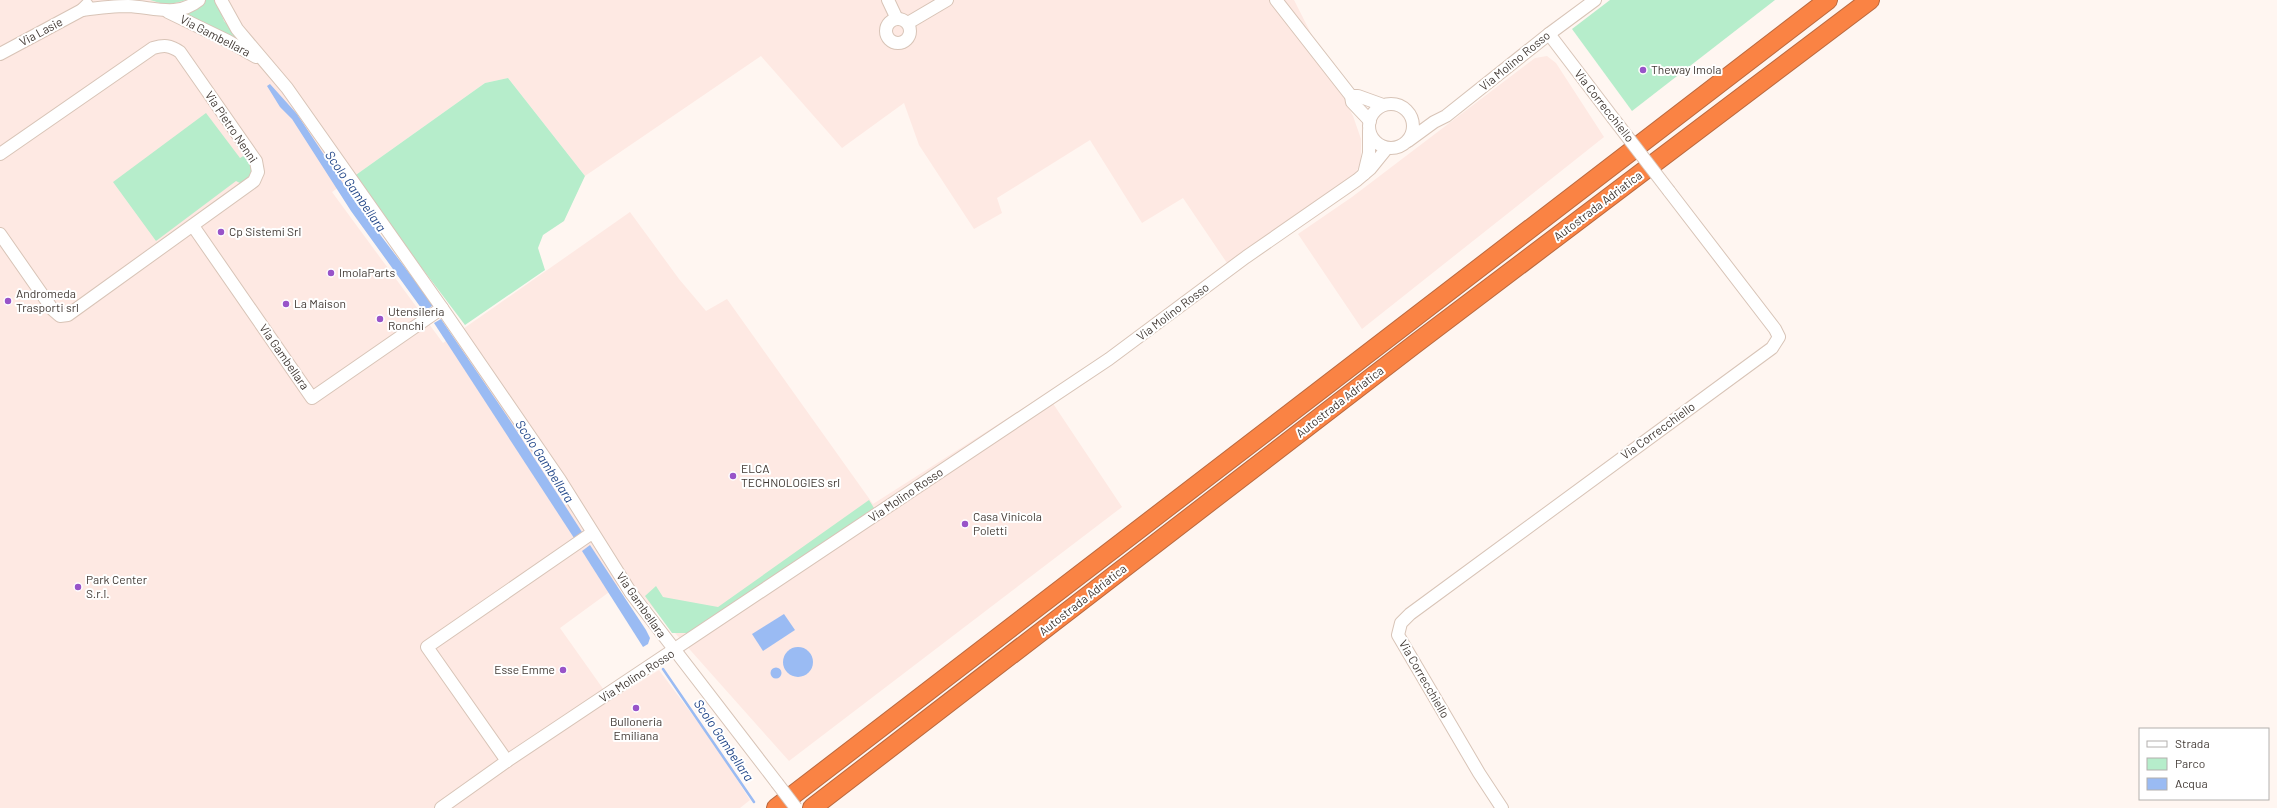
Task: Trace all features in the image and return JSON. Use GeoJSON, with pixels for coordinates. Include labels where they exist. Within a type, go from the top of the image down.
{"type":"FeatureCollection","features":[{"type":"Feature","properties":{"kind":"highway","name":"Autostrada Adriatica"},"geometry":{"type":"LineString","coordinates":[[776,808],[1828,0]]}},
{"type":"Feature","properties":{"kind":"highway","name":"Autostrada Adriatica"},"geometry":{"type":"LineString","coordinates":[[812,808],[1415,344],[1870,0]]}},
{"type":"Feature","properties":{"kind":"street","name":"Via Lasie"},"geometry":{"type":"LineString","coordinates":[[0,54],[82,10],[92,0]]}},
{"type":"Feature","properties":{"kind":"street","name":"Via Lasie"},"geometry":{"type":"LineString","coordinates":[[137,0],[150,8]]}},
{"type":"Feature","properties":{"kind":"street","name":"Via Lasie"},"geometry":{"type":"LineString","coordinates":[[82,10],[105,6],[150,8],[167,11],[188,7],[199,0]]}},
{"type":"Feature","properties":{"kind":"street","name":"Via Gambellara"},"geometry":{"type":"LineString","coordinates":[[221,0],[237,29],[262,61],[287,88],[442,308],[560,480],[631,593],[796,808]]}},
{"type":"Feature","properties":{"kind":"street"},"geometry":{"type":"LineString","coordinates":[[888,0],[903,21],[947,0]]}},
{"type":"Feature","properties":{"kind":"street"},"geometry":{"type":"LineString","coordinates":[[1276,0],[1351,96],[1352,102],[1370,124],[1375,141],[1387,148],[1395,148],[1408,141],[1414,127],[1409,113]]}},
{"type":"Feature","properties":{"kind":"street","name":"Via Molino Rosso"},"geometry":{"type":"LineString","coordinates":[[1408,141],[1434,122],[1446,116],[1549,34],[1595,0]]}},
{"type":"Feature","properties":{"kind":"street","name":"Via Gambellara"},"geometry":{"type":"LineString","coordinates":[[167,11],[228,41],[262,61]]}},
{"type":"Feature","properties":{"kind":"street","name":"Via Correcchiello"},"geometry":{"type":"LineString","coordinates":[[1502,808],[1479,773],[1398,635],[1401,623],[1410,614],[1772,348],[1779,337],[1775,329],[1549,34]]}},
{"type":"Feature","properties":{"kind":"street","name":"Via Pietro Nenni"},"geometry":{"type":"LineString","coordinates":[[0,154],[153,48],[164,45],[173,47],[180,52],[256,161],[258,172],[254,181],[68,315],[60,316],[53,310],[0,234]]}},
{"type":"Feature","properties":{"kind":"street"},"geometry":{"type":"LineString","coordinates":[[1351,96],[1358,96],[1383,105],[1397,104],[1418,118],[1434,122]]}},
{"type":"Feature","properties":{"kind":"street"},"geometry":{"type":"LineString","coordinates":[[1364,174],[1369,153],[1370,124],[1372,114],[1383,105]]}},
{"type":"Feature","properties":{"kind":"street","name":"Via Molino Rosso"},"geometry":{"type":"LineString","coordinates":[[441,808],[507,762],[1109,359],[1246,257],[1364,174],[1387,148]]}},
{"type":"Feature","properties":{"kind":"street","name":"Via Gambellara"},"geometry":{"type":"LineString","coordinates":[[193,226],[312,398],[442,308]]}},
{"type":"Feature","properties":{"kind":"street"},"geometry":{"type":"LineString","coordinates":[[507,762],[428,647],[592,533]]}},
{"type":"Feature","properties":{"kind":"shaded area"},"geometry":{"type":"Polygon","coordinates":[[[0,0],[1294,0],[1353,116],[1361,139],[1361,159],[1359,167],[1349,183],[1229,266],[1183,198],[1142,223],[1090,140],[997,198],[1002,213],[974,229],[919,145],[904,103],[842,148],[761,56],[585,176],[508,78],[485,83],[332,192],[443,343],[630,212],[679,279],[706,311],[727,299],[873,504],[1039,398],[1045,408],[1052,402],[1122,507],[789,761],[627,579],[560,628],[611,700],[659,670],[715,745],[750,800],[740,808],[0,808],[0,0]]]}},
{"type":"Feature","properties":{"kind":"shaded area"},"geometry":{"type":"Polygon","coordinates":[[[1547,56],[1556,63],[1604,137],[1362,329],[1298,234],[1352,197],[1535,58],[1547,56]]]}},
{"type":"Feature","properties":{"kind":"green space"},"geometry":{"type":"Polygon","coordinates":[[[150,0],[187,0],[167,5],[150,0]]]}},
{"type":"Feature","properties":{"kind":"green space"},"geometry":{"type":"Polygon","coordinates":[[[205,0],[216,0],[224,21],[245,45],[183,15],[205,0]]]}},
{"type":"Feature","properties":{"kind":"green space","name":"Theway Imola"},"geometry":{"type":"Polygon","coordinates":[[[1610,0],[1775,0],[1632,111],[1572,29],[1610,0]]]}},
{"type":"Feature","properties":{"kind":"green space"},"geometry":{"type":"Polygon","coordinates":[[[508,78],[585,176],[564,221],[543,235],[538,248],[545,270],[465,325],[353,177],[485,83],[508,78]]]}},
{"type":"Feature","properties":{"kind":"green space"},"geometry":{"type":"Polygon","coordinates":[[[206,113],[240,158],[245,155],[253,165],[254,175],[246,186],[236,181],[156,241],[113,182],[206,113]]]}},
{"type":"Feature","properties":{"kind":"green space"},"geometry":{"type":"Polygon","coordinates":[[[869,500],[874,508],[691,633],[672,633],[645,596],[656,586],[663,597],[718,607],[869,500]]]}},
{"type":"Feature","properties":{"kind":"water"},"geometry":{"type":"Polygon","coordinates":[[[270,84],[297,114],[356,203],[432,303],[432,306],[424,312],[351,211],[292,119],[280,107],[267,86],[270,84]]]}},
{"type":"Feature","properties":{"kind":"water"},"geometry":{"type":"Polygon","coordinates":[[[441,319],[507,416],[582,532],[574,538],[434,323],[441,319]]]}},
{"type":"Feature","properties":{"kind":"water"},"geometry":{"type":"Polygon","coordinates":[[[590,545],[646,630],[650,638],[648,644],[643,647],[582,551],[590,545]]]}},
{"type":"Feature","properties":{"kind":"water"},"geometry":{"type":"Polygon","coordinates":[[[784,614],[795,630],[763,651],[752,634],[784,614]]]}},
{"type":"Feature","properties":{"kind":"water"},"geometry":{"type":"Polygon","coordinates":[[[798,647],[804,648],[812,656],[812,668],[804,676],[798,677],[792,676],[784,668],[783,662],[784,656],[792,648],[798,647]]]}},
{"type":"Feature","properties":{"kind":"water"},"geometry":{"type":"Polygon","coordinates":[[[774,668],[778,668],[780,669],[780,677],[774,678],[771,675],[771,671],[774,668]]]}},
{"type":"Feature","properties":{"kind":"waterway","name":"Scolo Gambellara"},"geometry":{"type":"LineString","coordinates":[[663,669],[754,802]]}},
{"type":"Feature","properties":{"kind":"place","name":"Theway Imola"},"geometry":{"type":"Point","coordinates":[1643,70]}},
{"type":"Feature","properties":{"kind":"place","name":"Cp Sistemi Srl"},"geometry":{"type":"Point","coordinates":[221,232]}},
{"type":"Feature","properties":{"kind":"place","name":"ImolaParts"},"geometry":{"type":"Point","coordinates":[331,273]}},
{"type":"Feature","properties":{"kind":"place","name":"Andromeda Trasporti srl"},"geometry":{"type":"Point","coordinates":[8,301]}},
{"type":"Feature","properties":{"kind":"place","name":"La Maison"},"geometry":{"type":"Point","coordinates":[286,304]}},
{"type":"Feature","properties":{"kind":"place","name":"Utensileria Ronchi"},"geometry":{"type":"Point","coordinates":[380,319]}},
{"type":"Feature","properties":{"kind":"place","name":"ELCA TECHNOLOGIES srl"},"geometry":{"type":"Point","coordinates":[733,476]}},
{"type":"Feature","properties":{"kind":"place","name":"Casa Vinicola Poletti"},"geometry":{"type":"Point","coordinates":[965,524]}},
{"type":"Feature","properties":{"kind":"place","name":"Park Center S.r.l."},"geometry":{"type":"Point","coordinates":[78,587]}},
{"type":"Feature","properties":{"kind":"place","name":"Esse Emme"},"geometry":{"type":"Point","coordinates":[563,670]}},
{"type":"Feature","properties":{"kind":"place","name":"Bulloneria Emiliana"},"geometry":{"type":"Point","coordinates":[636,708]}}]}
